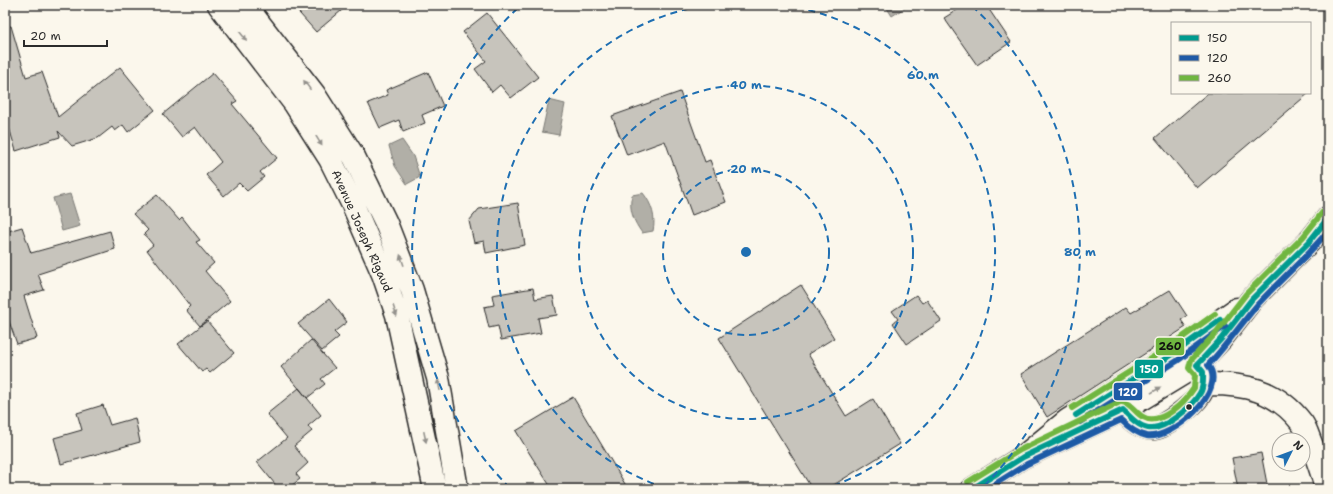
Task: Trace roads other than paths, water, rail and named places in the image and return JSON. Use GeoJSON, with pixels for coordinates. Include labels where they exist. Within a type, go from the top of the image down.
{"type":"FeatureCollection","features":[{"type":"Feature","properties":{"kind":"street","name":"Avenue Joseph Rigaud"},"geometry":{"type":"LineString","coordinates":[[219,5],[295,104],[330,159],[353,205],[383,274],[397,315],[436,489]]}},
{"type":"Feature","properties":{"kind":"street","name":"Avenue Joseph Rigaud"},"geometry":{"type":"LineString","coordinates":[[245,5],[290,61],[338,132],[354,157],[386,222],[414,296],[438,378],[458,489]]}},
{"type":"Feature","properties":{"kind":"street"},"geometry":{"type":"LineString","coordinates":[[1125,384],[1123,410],[1134,422],[1149,429],[1165,424],[1192,402],[1201,393],[1200,375],[1221,339],[1252,299],[1309,242],[1328,218]]}},
{"type":"Feature","properties":{"kind":"street"},"geometry":{"type":"LineString","coordinates":[[1023,457],[1068,420],[1173,354],[1252,299]]}},
{"type":"Feature","properties":{"kind":"street"},"geometry":{"type":"LineString","coordinates":[[1173,354],[1200,375],[1260,390],[1275,397],[1302,423],[1323,474],[1326,489]]}},
{"type":"Feature","properties":{"kind":"street"},"geometry":{"type":"LineString","coordinates":[[972,489],[1023,457],[1200,375]]}}]}
